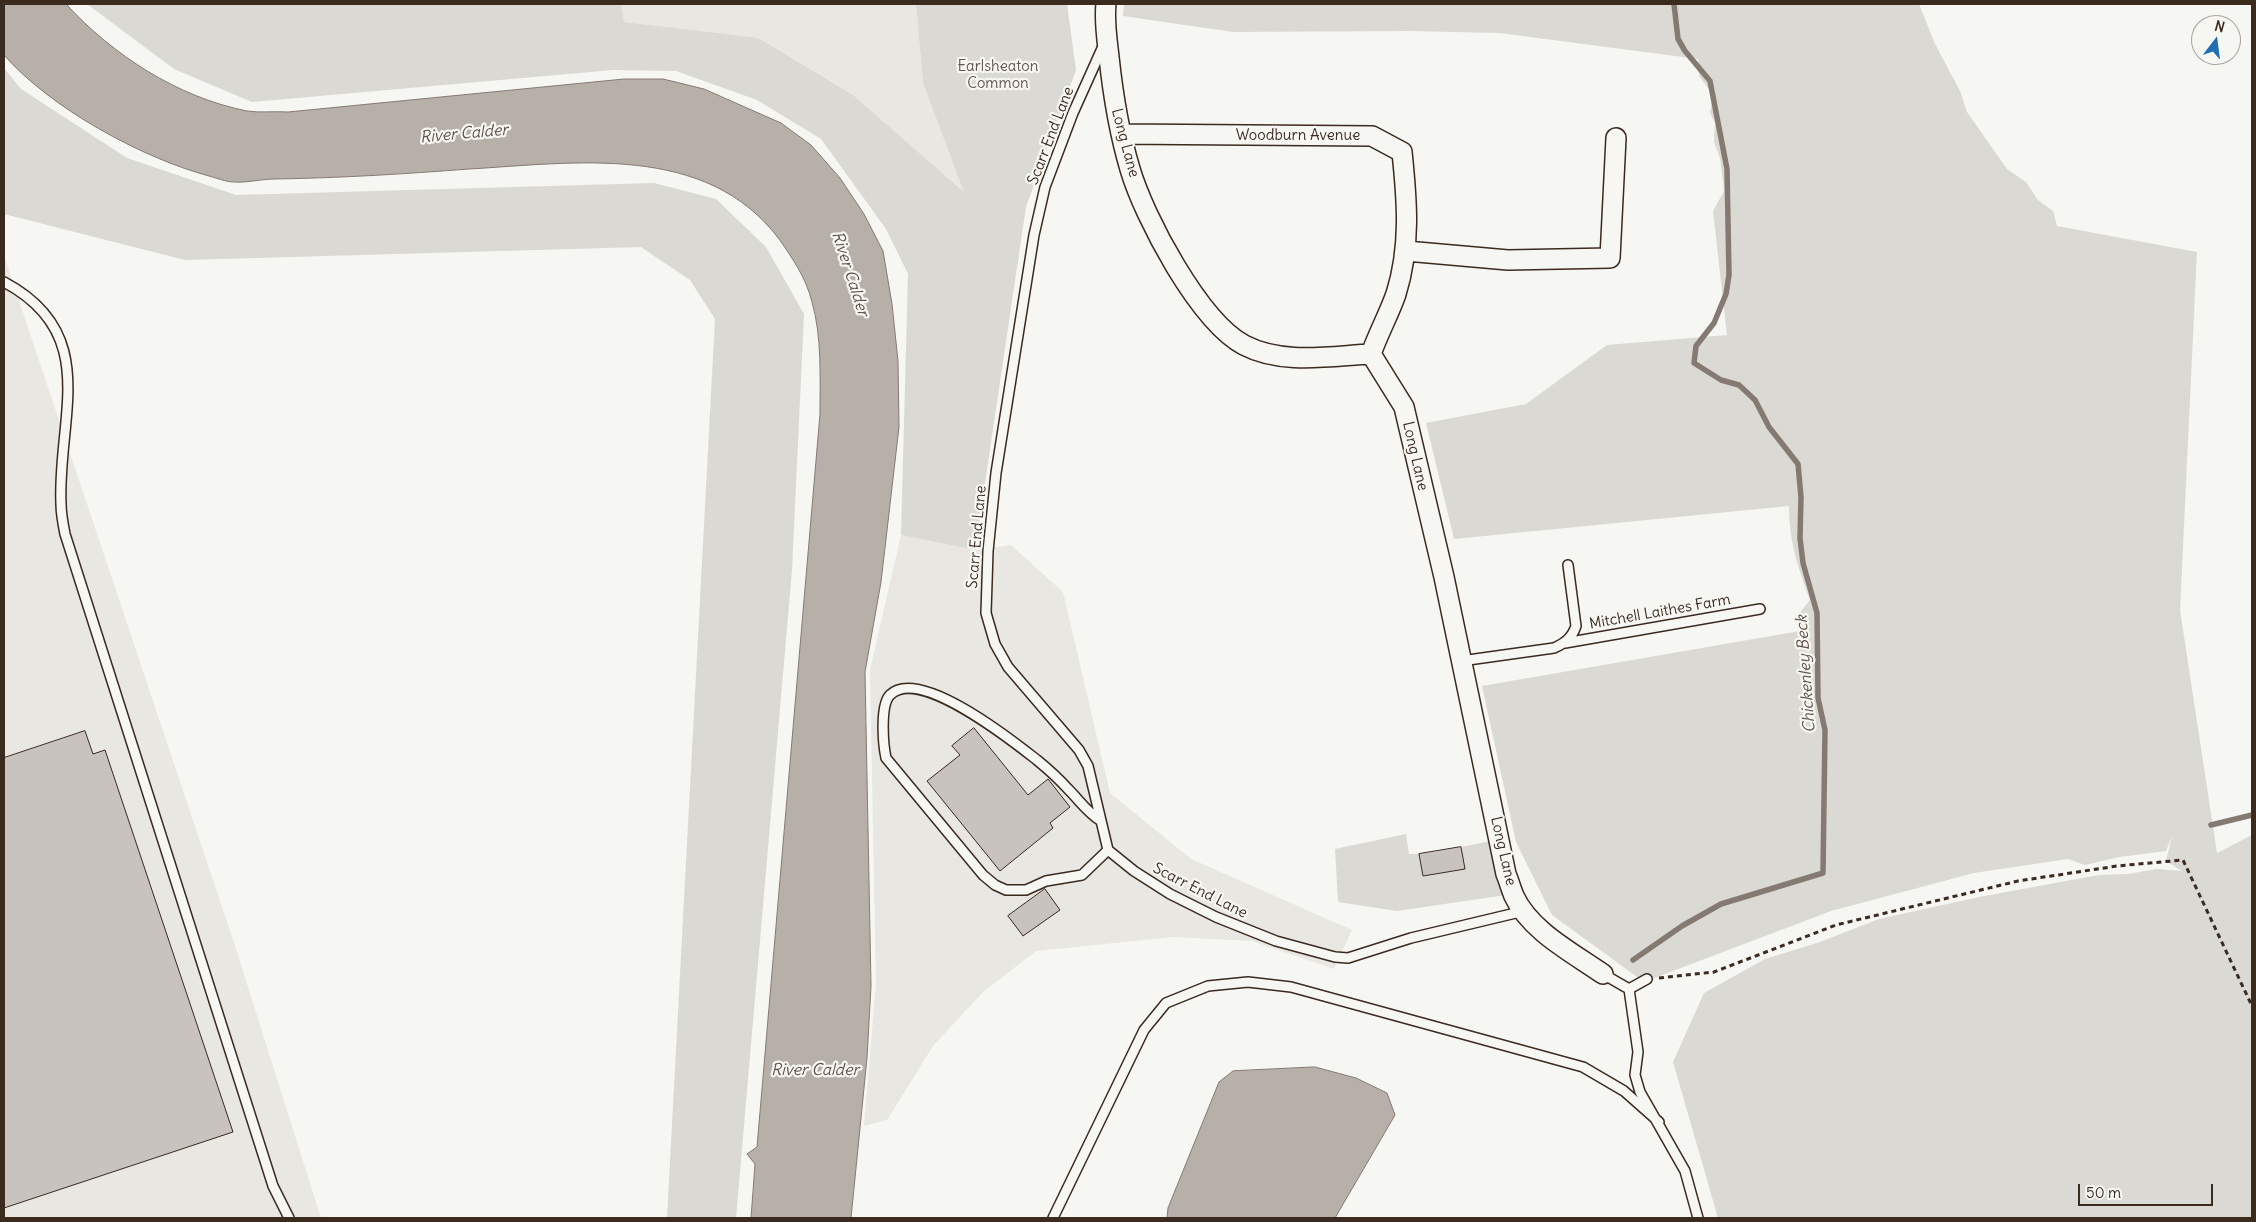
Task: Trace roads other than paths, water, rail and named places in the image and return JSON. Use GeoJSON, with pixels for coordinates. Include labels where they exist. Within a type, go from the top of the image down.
{"type":"FeatureCollection","features":[{"type":"Feature","properties":{"kind":"street","name":"Long Lane"},"geometry":{"type":"LineString","coordinates":[[1106,4],[1107,37],[1114,98],[1130,171],[1168,255],[1196,297],[1221,328],[1244,345],[1283,357],[1371,354],[1404,407],[1444,577],[1506,874],[1514,896],[1524,911],[1544,932],[1603,974]]}},
{"type":"Feature","properties":{"kind":"street","name":"Woodburn Avenue"},"geometry":{"type":"LineString","coordinates":[[1121,134],[1372,136],[1402,152],[1408,213],[1406,251],[1396,294],[1371,354]]}},
{"type":"Feature","properties":{"kind":"street"},"geometry":{"type":"LineString","coordinates":[[1406,251],[1508,260],[1610,258],[1616,138]]}},
{"type":"Feature","properties":{"kind":"lane","name":"Scarr End Lane"},"geometry":{"type":"LineString","coordinates":[[1107,37],[1073,113],[1045,187],[1034,235],[996,473],[986,583],[986,613],[995,644],[1008,667],[1079,750],[1088,766],[1108,850],[1134,871],[1170,894],[1216,917],[1255,933],[1312,952],[1348,958],[1411,938],[1524,911]]}},
{"type":"Feature","properties":{"kind":"lane"},"geometry":{"type":"LineString","coordinates":[[4,282],[24,292],[45,314],[61,341],[68,367],[68,404],[61,503],[65,534],[273,1186],[289,1218]]}},
{"type":"Feature","properties":{"kind":"lane","name":"Mitchell Laithes Farm"},"geometry":{"type":"LineString","coordinates":[[1565,643],[1573,634],[1576,626],[1568,565]]}},
{"type":"Feature","properties":{"kind":"lane","name":"Mitchell Laithes Farm"},"geometry":{"type":"LineString","coordinates":[[1461,661],[1554,648],[1565,643],[1760,609]]}},
{"type":"Feature","properties":{"kind":"lane"},"geometry":{"type":"LineString","coordinates":[[1101,820],[1088,812],[1068,788],[1038,760],[981,719],[943,696],[906,689],[896,691],[890,695],[886,703],[884,718],[883,743],[886,758],[983,875],[995,885],[1006,890],[1026,890],[1046,881],[1082,875],[1108,850]]}},
{"type":"Feature","properties":{"kind":"lane","name":"Long Lane"},"geometry":{"type":"LineString","coordinates":[[1603,974],[1629,989]]}},
{"type":"Feature","properties":{"kind":"lane"},"geometry":{"type":"LineString","coordinates":[[1647,980],[1629,989],[1638,1052],[1635,1075],[1640,1092],[1659,1122],[1685,1171],[1698,1218]]}},
{"type":"Feature","properties":{"kind":"lane"},"geometry":{"type":"LineString","coordinates":[[1054,1218],[1144,1030],[1166,1003],[1208,986],[1248,982],[1291,987],[1583,1067],[1624,1091],[1659,1122]]}},
{"type":"Feature","properties":{"kind":"water","name":"River Calder"},"geometry":{"type":"Polygon","coordinates":[[[4,4],[66,4],[104,40],[125,57],[148,71],[196,96],[252,112],[288,112],[624,79],[663,79],[704,89],[781,123],[811,145],[840,178],[864,214],[883,251],[892,304],[898,361],[899,427],[881,582],[865,672],[871,986],[867,1058],[851,1218],[751,1218],[755,1164],[747,1154],[757,1147],[820,414],[820,358],[815,315],[803,277],[779,239],[749,208],[715,186],[677,173],[636,165],[552,164],[239,182],[209,176],[155,157],[99,129],[71,112],[23,75],[4,55],[4,4]]]}},
{"type":"Feature","properties":{"kind":"water"},"geometry":{"type":"Polygon","coordinates":[[[1315,1067],[1356,1078],[1387,1093],[1395,1115],[1335,1218],[1167,1218],[1168,1208],[1219,1082],[1233,1071],[1315,1067]]]}},
{"type":"Feature","properties":{"kind":"waterway","name":"Chickenley Beck"},"geometry":{"type":"LineString","coordinates":[[1633,960],[1682,926],[1721,904],[1823,873],[1825,730],[1818,698],[1817,613],[1803,563],[1800,538],[1801,497],[1798,464],[1769,427],[1755,400],[1739,385],[1721,380],[1694,363],[1696,346],[1714,323],[1726,294],[1729,275],[1727,169],[1710,81],[1685,51],[1678,39],[1674,4]]}},
{"type":"Feature","properties":{"kind":"waterway"},"geometry":{"type":"LineString","coordinates":[[2211,825],[2252,815]]}},
{"type":"Feature","properties":{"kind":"park label","name":"Earlsheaton Common"},"geometry":{"type":"Point","coordinates":[998,76]}}]}
